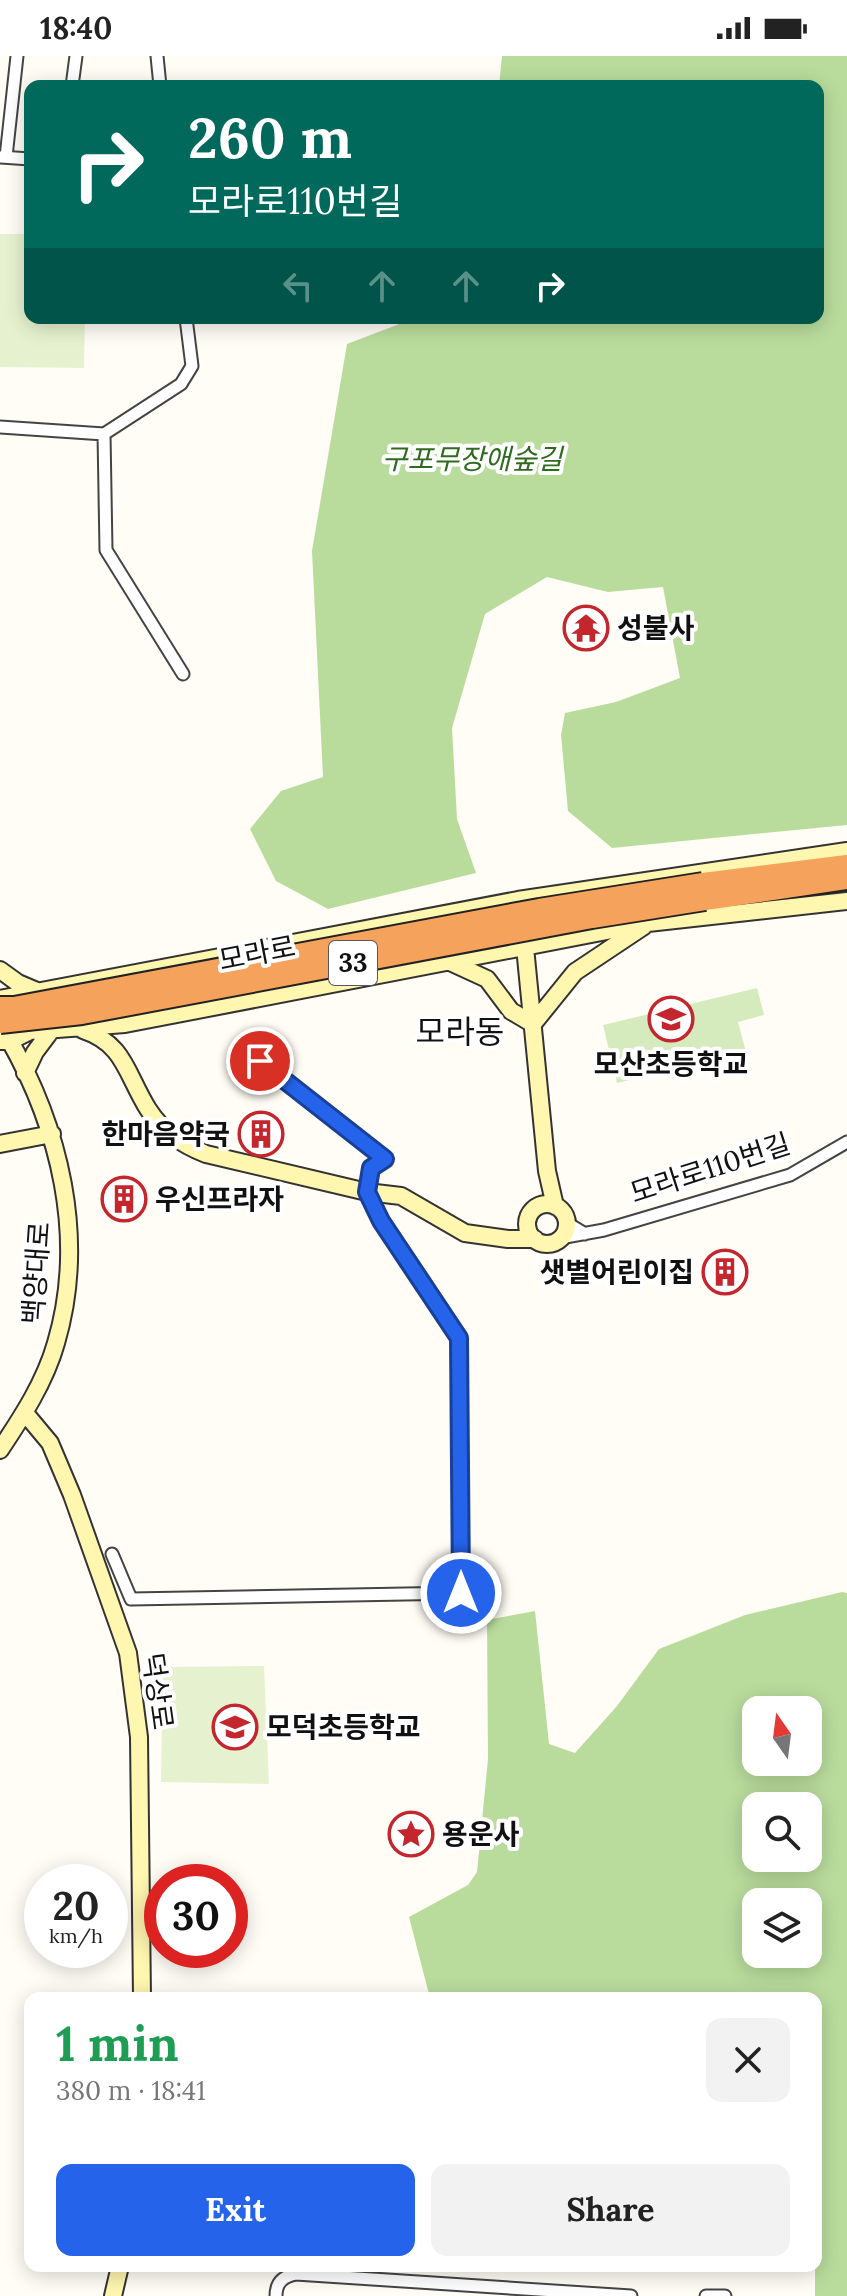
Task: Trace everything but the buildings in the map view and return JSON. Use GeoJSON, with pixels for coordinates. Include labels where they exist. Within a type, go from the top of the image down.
{"type":"FeatureCollection","features":[{"type":"Feature","properties":{"kind":"highway","name":"모라로"},"geometry":{"type":"LineString","coordinates":[[2,1031],[847,865]]}},
{"type":"Feature","properties":{"kind":"highway","name":"모라로"},"geometry":{"type":"LineString","coordinates":[[0,1007],[14,1007],[539,909],[847,879]]}},
{"type":"Feature","properties":{"kind":"main road"},"geometry":{"type":"LineString","coordinates":[[0,999],[518,900],[847,851]]}},
{"type":"Feature","properties":{"kind":"main road"},"geometry":{"type":"LineString","coordinates":[[518,900],[547,1171],[547,1206],[529,1215],[531,1231]]}},
{"type":"Feature","properties":{"kind":"main road"},"geometry":{"type":"LineString","coordinates":[[2,1031],[125,1024],[648,923],[847,901]]}},
{"type":"Feature","properties":{"kind":"main road"},"geometry":{"type":"LineString","coordinates":[[533,1024],[575,972],[648,923]]}},
{"type":"Feature","properties":{"kind":"main road"},"geometry":{"type":"LineString","coordinates":[[447,961],[487,979],[511,1011],[533,1024]]}},
{"type":"Feature","properties":{"kind":"main road"},"geometry":{"type":"LineString","coordinates":[[158,969],[177,978],[186,989],[188,997],[185,1008],[180,1012]]}},
{"type":"Feature","properties":{"kind":"main road"},"geometry":{"type":"LineString","coordinates":[[0,970],[18,983],[38,991]]}},
{"type":"Feature","properties":{"kind":"main road"},"geometry":{"type":"LineString","coordinates":[[115,1047],[125,1024]]}},
{"type":"Feature","properties":{"kind":"main road"},"geometry":{"type":"LineString","coordinates":[[72,1026],[100,1036],[115,1047],[148,1110],[181,1144],[206,1154],[367,1192],[401,1196],[465,1233],[505,1229],[531,1231],[546,1243],[564,1230]]}},
{"type":"Feature","properties":{"kind":"main road"},"geometry":{"type":"LineString","coordinates":[[25,1073],[35,1052],[53,1028]]}},
{"type":"Feature","properties":{"kind":"main road","name":"백양대로"},"geometry":{"type":"LineString","coordinates":[[0,1450],[25,1413],[56,1346],[66,1301],[69,1241],[66,1194],[52,1134],[2,1031]]}},
{"type":"Feature","properties":{"kind":"main road"},"geometry":{"type":"LineString","coordinates":[[0,1144],[52,1134]]}},
{"type":"Feature","properties":{"kind":"main road","name":"모라로110번길"},"geometry":{"type":"LineString","coordinates":[[547,1206],[563,1213],[564,1230]]}},
{"type":"Feature","properties":{"kind":"main road","name":"덕상로"},"geometry":{"type":"LineString","coordinates":[[25,1413],[50,1443],[120,1624],[128,1653],[139,1737],[142,1992]]}},
{"type":"Feature","properties":{"kind":"main road"},"geometry":{"type":"LineString","coordinates":[[113,2296],[119,2272]]}},
{"type":"Feature","properties":{"kind":"street"},"geometry":{"type":"LineString","coordinates":[[17,56],[3,157],[24,159]]}},
{"type":"Feature","properties":{"kind":"street"},"geometry":{"type":"LineString","coordinates":[[73,80],[76,56]]}},
{"type":"Feature","properties":{"kind":"street"},"geometry":{"type":"LineString","coordinates":[[157,56],[159,80]]}},
{"type":"Feature","properties":{"kind":"street"},"geometry":{"type":"LineString","coordinates":[[0,427],[104,434],[181,384],[192,366],[187,324]]}},
{"type":"Feature","properties":{"kind":"street"},"geometry":{"type":"LineString","coordinates":[[104,434],[106,550],[183,674]]}},
{"type":"Feature","properties":{"kind":"street"},"geometry":{"type":"LineString","coordinates":[[112,1554],[131,1599],[461,1593],[459,1338],[381,1221],[367,1192],[371,1168],[385,1159],[260,1061]]}},
{"type":"Feature","properties":{"kind":"street","name":"모라로110번길"},"geometry":{"type":"LineString","coordinates":[[564,1230],[586,1235],[790,1175],[847,1142]]}},
{"type":"Feature","properties":{"kind":"street"},"geometry":{"type":"LineString","coordinates":[[276,2296],[282,2279],[296,2274],[631,2296]]}},
{"type":"Feature","properties":{"kind":"street"},"geometry":{"type":"LineString","coordinates":[[706,2296],[725,2296]]}},
{"type":"Feature","properties":{"kind":"green space","name":"구포무장애숲길"},"geometry":{"type":"Polygon","coordinates":[[[502,56],[847,56],[847,825],[612,848],[568,811],[561,735],[565,713],[616,702],[680,678],[663,587],[608,592],[547,577],[485,614],[452,728],[457,819],[476,873],[328,909],[276,881],[250,829],[281,791],[323,777],[312,551],[347,344],[399,324],[824,324],[824,80],[500,80],[502,56]]]}},
{"type":"Feature","properties":{"kind":"green space"},"geometry":{"type":"Polygon","coordinates":[[[0,234],[24,234],[24,324],[85,324],[84,368],[0,367],[0,234]]]}},
{"type":"Feature","properties":{"kind":"green space"},"geometry":{"type":"Polygon","coordinates":[[[757,988],[764,1015],[738,1022],[746,1052],[617,1083],[603,1025],[757,988]]]}},
{"type":"Feature","properties":{"kind":"green space"},"geometry":{"type":"Polygon","coordinates":[[[847,1593],[847,2296],[815,2296],[815,2272],[822,2272],[822,1992],[428,1992],[409,1917],[468,1885],[477,1872],[488,1759],[487,1620],[535,1611],[549,1744],[575,1753],[617,1706],[659,1649],[745,1615],[847,1593]]]}},
{"type":"Feature","properties":{"kind":"green space"},"geometry":{"type":"Polygon","coordinates":[[[264,1666],[269,1784],[161,1782],[163,1667],[264,1666]]]}},
{"type":"Feature","properties":{"kind":"place","name":"성불사"},"geometry":{"type":"Point","coordinates":[586,628]}},
{"type":"Feature","properties":{"kind":"place","name":"모산초등학교"},"geometry":{"type":"Point","coordinates":[671,1019]}},
{"type":"Feature","properties":{"kind":"place","name":"한마음약국"},"geometry":{"type":"Point","coordinates":[261,1134]}},
{"type":"Feature","properties":{"kind":"place","name":"우신프라자"},"geometry":{"type":"Point","coordinates":[124,1199]}},
{"type":"Feature","properties":{"kind":"place","name":"샛별어린이집"},"geometry":{"type":"Point","coordinates":[725,1272]}},
{"type":"Feature","properties":{"kind":"place","name":"모덕초등학교"},"geometry":{"type":"Point","coordinates":[235,1727]}},
{"type":"Feature","properties":{"kind":"place","name":"용운사"},"geometry":{"type":"Point","coordinates":[411,1834]}},
{"type":"Feature","properties":{"kind":"district","name":"모라동"},"geometry":{"type":"Point","coordinates":[460,1032]}},
{"type":"Feature","properties":{"kind":"route"},"geometry":{"type":"LineString","coordinates":[[260,1061],[385,1159],[371,1168],[367,1192],[381,1221],[459,1338],[461,1593]]}}]}
